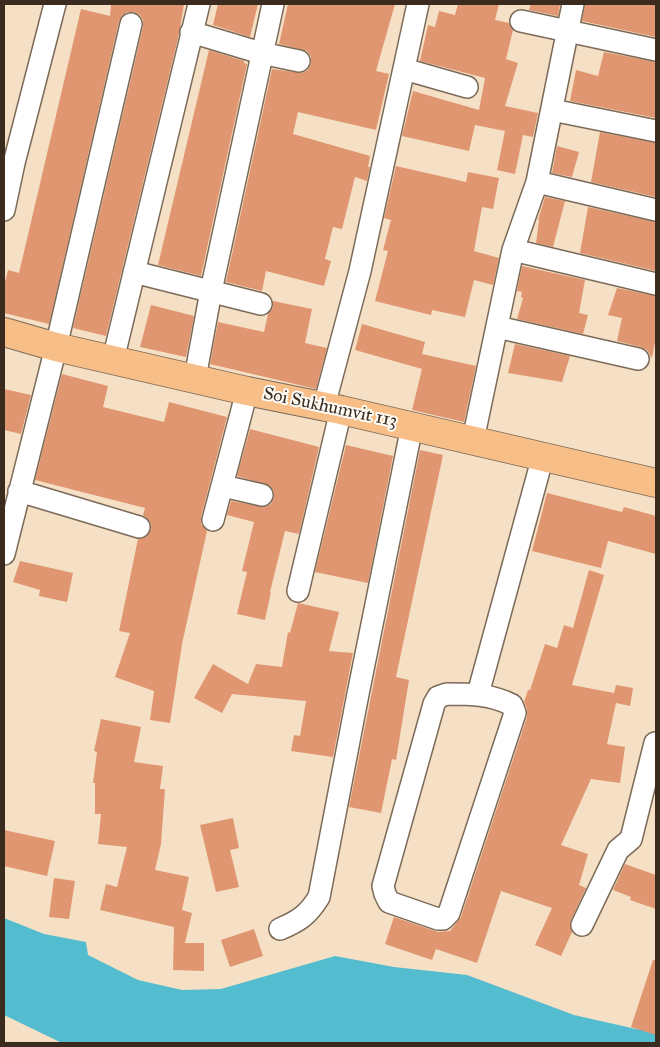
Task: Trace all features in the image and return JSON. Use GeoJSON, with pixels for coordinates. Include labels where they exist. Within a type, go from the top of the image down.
{"type":"FeatureCollection","features":[{"type":"Feature","properties":{"kind":"main road","name":"Soi Sukhumvit 113"},"geometry":{"type":"LineString","coordinates":[[4,332],[56,347],[412,426],[656,483]]}},
{"type":"Feature","properties":{"kind":"street"},"geometry":{"type":"LineString","coordinates":[[4,210],[14,163],[55,4]]}},
{"type":"Feature","properties":{"kind":"street"},"geometry":{"type":"LineString","coordinates":[[113,360],[199,4]]}},
{"type":"Feature","properties":{"kind":"street"},"geometry":{"type":"LineString","coordinates":[[195,378],[211,291],[273,4]]}},
{"type":"Feature","properties":{"kind":"street"},"geometry":{"type":"LineString","coordinates":[[298,591],[360,271],[418,4]]}},
{"type":"Feature","properties":{"kind":"street"},"geometry":{"type":"LineString","coordinates":[[473,440],[512,250],[537,182],[573,4]]}},
{"type":"Feature","properties":{"kind":"street"},"geometry":{"type":"LineString","coordinates":[[521,21],[656,50]]}},
{"type":"Feature","properties":{"kind":"street"},"geometry":{"type":"LineString","coordinates":[[4,554],[56,347],[131,24]]}},
{"type":"Feature","properties":{"kind":"street"},"geometry":{"type":"LineString","coordinates":[[191,32],[261,53],[299,61]]}},
{"type":"Feature","properties":{"kind":"street"},"geometry":{"type":"LineString","coordinates":[[404,69],[467,86]]}},
{"type":"Feature","properties":{"kind":"street"},"geometry":{"type":"LineString","coordinates":[[552,110],[656,131]]}},
{"type":"Feature","properties":{"kind":"street"},"geometry":{"type":"LineString","coordinates":[[537,182],[656,210]]}},
{"type":"Feature","properties":{"kind":"street"},"geometry":{"type":"LineString","coordinates":[[512,250],[656,284]]}},
{"type":"Feature","properties":{"kind":"street"},"geometry":{"type":"LineString","coordinates":[[134,272],[261,304]]}},
{"type":"Feature","properties":{"kind":"street"},"geometry":{"type":"LineString","coordinates":[[497,327],[638,359]]}},
{"type":"Feature","properties":{"kind":"street"},"geometry":{"type":"LineString","coordinates":[[213,520],[247,390]]}},
{"type":"Feature","properties":{"kind":"street"},"geometry":{"type":"LineString","coordinates":[[280,929],[297,922],[311,910],[319,897],[412,426]]}},
{"type":"Feature","properties":{"kind":"street"},"geometry":{"type":"LineString","coordinates":[[478,694],[543,456]]}},
{"type":"Feature","properties":{"kind":"street"},"geometry":{"type":"LineString","coordinates":[[223,486],[262,495]]}},
{"type":"Feature","properties":{"kind":"street"},"geometry":{"type":"LineString","coordinates":[[19,491],[139,527]]}},
{"type":"Feature","properties":{"kind":"street"},"geometry":{"type":"LineString","coordinates":[[447,694],[478,694],[512,704],[515,713],[449,913],[443,919],[438,919],[389,902],[384,894],[383,886],[434,704],[438,697],[447,694]]}},
{"type":"Feature","properties":{"kind":"street"},"geometry":{"type":"LineString","coordinates":[[582,925],[618,850],[631,839],[649,798],[655,743]]}},
{"type":"Feature","properties":{"kind":"water"},"geometry":{"type":"Polygon","coordinates":[[[4,918],[44,934],[86,942],[88,955],[138,980],[182,990],[221,989],[335,956],[394,967],[467,975],[574,1015],[636,1029],[656,1031],[656,1043],[62,1043],[4,1015],[4,918]]]}},
{"type":"Feature","properties":{"kind":"building"},"geometry":{"type":"Polygon","coordinates":[[[111,4],[184,4],[179,34],[106,336],[73,328],[143,27],[143,20],[140,15],[134,12],[127,12],[119,21],[49,324],[4,313],[4,286],[8,270],[19,273],[81,9],[110,16],[111,4]]]}},
{"type":"Feature","properties":{"kind":"building"},"geometry":{"type":"Polygon","coordinates":[[[218,4],[258,4],[250,37],[213,25],[218,4]]]}},
{"type":"Feature","properties":{"kind":"building"},"geometry":{"type":"Polygon","coordinates":[[[288,4],[395,4],[376,71],[389,74],[376,130],[298,112],[293,134],[370,156],[367,181],[355,177],[342,229],[333,227],[325,259],[331,261],[324,286],[266,271],[262,291],[226,282],[272,69],[302,73],[308,70],[311,64],[311,57],[307,51],[279,44],[288,4]]]}},
{"type":"Feature","properties":{"kind":"building"},"geometry":{"type":"Polygon","coordinates":[[[458,4],[499,4],[495,20],[509,23],[513,30],[506,59],[518,63],[505,106],[538,113],[533,137],[523,135],[515,174],[497,170],[505,131],[475,125],[469,151],[402,136],[413,91],[479,110],[485,78],[420,61],[428,25],[435,27],[439,11],[455,15],[458,4]]]}},
{"type":"Feature","properties":{"kind":"building"},"geometry":{"type":"Polygon","coordinates":[[[531,4],[560,4],[558,16],[529,10],[531,4]]]}},
{"type":"Feature","properties":{"kind":"building"},"geometry":{"type":"Polygon","coordinates":[[[585,4],[656,4],[656,37],[582,21],[585,4]]]}},
{"type":"Feature","properties":{"kind":"building"},"geometry":{"type":"Polygon","coordinates":[[[209,50],[244,61],[247,64],[201,276],[158,265],[209,50]]]}},
{"type":"Feature","properties":{"kind":"building"},"geometry":{"type":"Polygon","coordinates":[[[604,52],[656,62],[656,118],[570,101],[576,70],[598,76],[604,52]]]}},
{"type":"Feature","properties":{"kind":"building"},"geometry":{"type":"Polygon","coordinates":[[[600,132],[656,143],[656,197],[591,182],[600,132]]]}},
{"type":"Feature","properties":{"kind":"building"},"geometry":{"type":"Polygon","coordinates":[[[557,146],[579,152],[572,177],[552,173],[557,146]]]}},
{"type":"Feature","properties":{"kind":"building"},"geometry":{"type":"Polygon","coordinates":[[[396,166],[466,182],[468,172],[499,178],[493,209],[482,207],[474,251],[499,258],[493,285],[474,280],[465,317],[432,310],[431,315],[375,301],[388,251],[383,250],[391,220],[384,218],[396,166]]]}},
{"type":"Feature","properties":{"kind":"building"},"geometry":{"type":"Polygon","coordinates":[[[545,197],[565,201],[553,247],[536,243],[538,220],[545,197]]]}},
{"type":"Feature","properties":{"kind":"building"},"geometry":{"type":"Polygon","coordinates":[[[588,207],[656,222],[656,271],[580,253],[588,207]]]}},
{"type":"Feature","properties":{"kind":"building"},"geometry":{"type":"Polygon","coordinates":[[[522,266],[585,280],[579,313],[588,315],[583,334],[517,319],[523,298],[521,297],[522,292],[517,291],[522,266]]]}},
{"type":"Feature","properties":{"kind":"building"},"geometry":{"type":"Polygon","coordinates":[[[617,288],[656,296],[656,337],[652,358],[647,350],[641,347],[617,341],[622,318],[608,315],[617,288]]]}},
{"type":"Feature","properties":{"kind":"building"},"geometry":{"type":"Polygon","coordinates":[[[273,301],[312,309],[305,343],[327,348],[316,389],[210,364],[218,322],[264,332],[268,314],[273,308],[273,301]]]}},
{"type":"Feature","properties":{"kind":"building"},"geometry":{"type":"Polygon","coordinates":[[[151,305],[194,316],[186,357],[140,347],[151,305]]]}},
{"type":"Feature","properties":{"kind":"building"},"geometry":{"type":"Polygon","coordinates":[[[362,324],[425,342],[422,354],[476,366],[464,422],[412,410],[422,369],[355,350],[362,324]]]}},
{"type":"Feature","properties":{"kind":"building"},"geometry":{"type":"Polygon","coordinates":[[[515,344],[570,356],[562,382],[508,373],[515,344]]]}},
{"type":"Feature","properties":{"kind":"building"},"geometry":{"type":"Polygon","coordinates":[[[62,374],[108,386],[103,407],[164,422],[169,402],[227,417],[201,517],[201,524],[207,531],[182,644],[170,723],[150,720],[154,691],[115,677],[130,633],[119,631],[138,539],[147,536],[151,530],[151,524],[143,515],[145,508],[35,480],[62,374]]]}},
{"type":"Feature","properties":{"kind":"building"},"geometry":{"type":"Polygon","coordinates":[[[4,389],[31,395],[21,434],[4,430],[4,389]]]}},
{"type":"Feature","properties":{"kind":"building"},"geometry":{"type":"Polygon","coordinates":[[[250,429],[319,447],[299,534],[285,531],[265,620],[237,614],[247,572],[242,571],[254,522],[227,515],[231,501],[265,507],[271,504],[274,498],[274,492],[270,486],[237,476],[250,429]]]}},
{"type":"Feature","properties":{"kind":"building"},"geometry":{"type":"Polygon","coordinates":[[[346,445],[393,456],[368,583],[315,572],[346,445]]]}},
{"type":"Feature","properties":{"kind":"building"},"geometry":{"type":"Polygon","coordinates":[[[420,450],[443,455],[396,677],[409,680],[396,760],[392,759],[381,813],[349,807],[420,450]]]}},
{"type":"Feature","properties":{"kind":"building"},"geometry":{"type":"Polygon","coordinates":[[[547,493],[622,512],[624,507],[656,516],[656,554],[608,541],[601,568],[532,551],[547,493]]]}},
{"type":"Feature","properties":{"kind":"building"},"geometry":{"type":"Polygon","coordinates":[[[20,561],[73,573],[67,602],[39,596],[40,590],[13,582],[20,561]]]}},
{"type":"Feature","properties":{"kind":"building"},"geometry":{"type":"Polygon","coordinates":[[[589,570],[604,575],[572,685],[614,693],[616,685],[633,688],[630,706],[616,703],[607,744],[625,747],[620,783],[591,779],[561,845],[588,854],[579,885],[586,888],[571,920],[572,932],[561,956],[535,945],[552,908],[501,891],[477,963],[436,949],[432,960],[385,944],[394,917],[438,932],[450,931],[461,917],[527,717],[527,709],[524,702],[528,690],[530,690],[545,644],[557,648],[564,625],[573,628],[589,570]]]}},
{"type":"Feature","properties":{"kind":"building"},"geometry":{"type":"Polygon","coordinates":[[[298,603],[339,612],[329,651],[353,653],[333,757],[291,751],[294,735],[300,736],[306,701],[232,694],[222,713],[194,698],[213,664],[248,684],[256,664],[282,667],[288,632],[290,633],[298,603]]]}},
{"type":"Feature","properties":{"kind":"building"},"geometry":{"type":"Polygon","coordinates":[[[101,719],[141,727],[134,762],[163,766],[160,789],[165,789],[161,844],[155,870],[189,877],[182,910],[192,913],[185,943],[204,943],[204,971],[173,970],[174,927],[100,910],[106,884],[117,887],[127,847],[98,844],[101,814],[95,814],[95,783],[93,783],[97,752],[94,751],[101,719]]]}},
{"type":"Feature","properties":{"kind":"building"},"geometry":{"type":"Polygon","coordinates":[[[233,818],[239,848],[230,850],[239,887],[216,892],[200,825],[233,818]]]}},
{"type":"Feature","properties":{"kind":"building"},"geometry":{"type":"Polygon","coordinates":[[[4,830],[55,841],[47,876],[4,866],[4,830]]]}},
{"type":"Feature","properties":{"kind":"building"},"geometry":{"type":"Polygon","coordinates":[[[625,864],[656,875],[656,909],[630,900],[631,897],[613,890],[625,864]]]}},
{"type":"Feature","properties":{"kind":"building"},"geometry":{"type":"Polygon","coordinates":[[[54,878],[75,881],[69,919],[49,917],[54,878]]]}},
{"type":"Feature","properties":{"kind":"building"},"geometry":{"type":"Polygon","coordinates":[[[254,929],[263,956],[230,967],[221,940],[254,929]]]}},
{"type":"Feature","properties":{"kind":"building"},"geometry":{"type":"Polygon","coordinates":[[[653,960],[656,960],[656,1035],[631,1027],[653,960]]]}}]}
